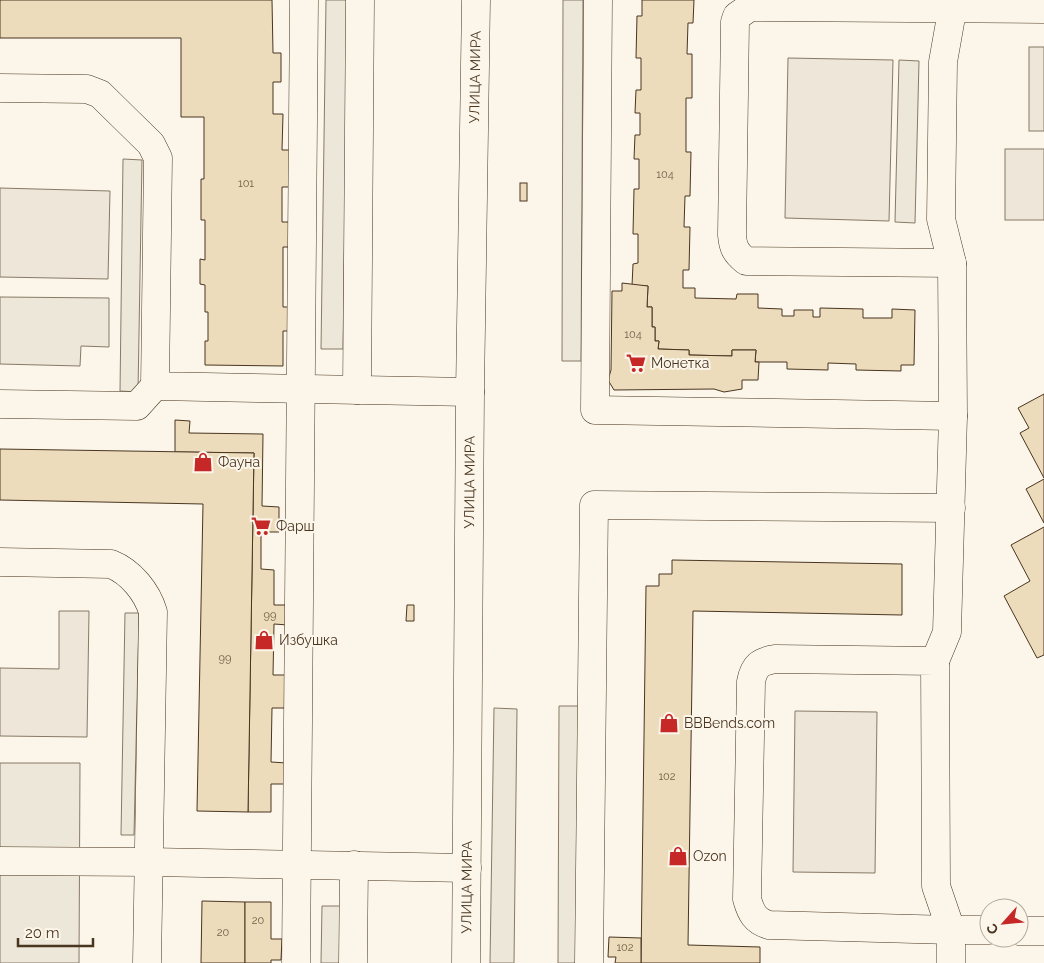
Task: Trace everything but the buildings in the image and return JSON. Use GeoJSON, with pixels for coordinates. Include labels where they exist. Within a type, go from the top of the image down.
{"type":"FeatureCollection","features":[{"type":"Feature","properties":{"kind":"main road"},"geometry":{"type":"LineString","coordinates":[[296,963],[304,0]]}},
{"type":"Feature","properties":{"kind":"main road"},"geometry":{"type":"LineString","coordinates":[[358,390],[360,0]]}},
{"type":"Feature","properties":{"kind":"main road","name":"УЛИЦА МИРА"},"geometry":{"type":"LineString","coordinates":[[466,963],[470,392],[476,0]]}},
{"type":"Feature","properties":{"kind":"main road"},"geometry":{"type":"LineString","coordinates":[[598,0],[595,410],[953,416]]}},
{"type":"Feature","properties":{"kind":"main road"},"geometry":{"type":"LineString","coordinates":[[952,263],[746,261],[737,254],[733,246],[732,206],[734,22],[737,16],[750,7],[954,4],[1044,10]]}},
{"type":"Feature","properties":{"kind":"main road"},"geometry":{"type":"LineString","coordinates":[[951,963],[951,930],[936,886],[935,661],[947,632],[951,508],[953,416],[952,263],[941,219],[943,62],[954,4]]}},
{"type":"Feature","properties":{"kind":"main road"},"geometry":{"type":"LineString","coordinates":[[0,88],[87,89],[100,94],[151,144],[158,158],[155,386],[137,406],[0,404]]}},
{"type":"Feature","properties":{"kind":"main road"},"geometry":{"type":"LineString","coordinates":[[155,386],[470,392]]}},
{"type":"Feature","properties":{"kind":"main road"},"geometry":{"type":"LineString","coordinates":[[589,963],[594,505],[951,508]]}},
{"type":"Feature","properties":{"kind":"main road"},"geometry":{"type":"LineString","coordinates":[[0,562],[111,564],[121,568],[148,597],[153,612],[147,963]]}},
{"type":"Feature","properties":{"kind":"main road"},"geometry":{"type":"LineString","coordinates":[[935,661],[776,659],[763,661],[753,670],[751,682],[747,899],[750,911],[758,922],[769,925],[979,930]]}},
{"type":"Feature","properties":{"kind":"main road"},"geometry":{"type":"LineString","coordinates":[[0,861],[467,868]]}},
{"type":"Feature","properties":{"kind":"main road"},"geometry":{"type":"LineString","coordinates":[[353,963],[354,865]]}},
{"type":"Feature","properties":{"kind":"main road"},"geometry":{"type":"LineString","coordinates":[[1029,930],[1044,931]]}},
{"type":"Feature","properties":{"kind":"shaded area"},"geometry":{"type":"Polygon","coordinates":[[[326,0],[348,0],[343,349],[321,349],[326,0]]]}},
{"type":"Feature","properties":{"kind":"shaded area"},"geometry":{"type":"Polygon","coordinates":[[[563,0],[583,0],[581,361],[562,361],[563,0]]]}},
{"type":"Feature","properties":{"kind":"shaded area"},"geometry":{"type":"Polygon","coordinates":[[[1029,47],[1044,47],[1044,131],[1029,131],[1029,47]]]}},
{"type":"Feature","properties":{"kind":"shaded area"},"geometry":{"type":"Polygon","coordinates":[[[788,58],[893,60],[889,221],[785,218],[788,58]]]}},
{"type":"Feature","properties":{"kind":"shaded area"},"geometry":{"type":"Polygon","coordinates":[[[899,60],[919,61],[915,223],[895,222],[899,60]]]}},
{"type":"Feature","properties":{"kind":"shaded area"},"geometry":{"type":"Polygon","coordinates":[[[1005,149],[1044,149],[1044,220],[1005,220],[1005,149]]]}},
{"type":"Feature","properties":{"kind":"shaded area"},"geometry":{"type":"Polygon","coordinates":[[[123,159],[142,160],[138,392],[120,391],[123,159]]]}},
{"type":"Feature","properties":{"kind":"shaded area"},"geometry":{"type":"Polygon","coordinates":[[[0,188],[110,191],[108,279],[0,277],[0,188]]]}},
{"type":"Feature","properties":{"kind":"shaded area"},"geometry":{"type":"Polygon","coordinates":[[[0,297],[109,298],[109,347],[81,346],[80,366],[0,364],[0,297]]]}},
{"type":"Feature","properties":{"kind":"shaded area"},"geometry":{"type":"Polygon","coordinates":[[[59,611],[89,611],[87,737],[0,736],[0,668],[59,669],[59,611]]]}},
{"type":"Feature","properties":{"kind":"shaded area"},"geometry":{"type":"Polygon","coordinates":[[[125,613],[139,613],[134,835],[121,835],[125,613]]]}},
{"type":"Feature","properties":{"kind":"shaded area"},"geometry":{"type":"Polygon","coordinates":[[[559,706],[582,706],[580,963],[558,963],[559,706]]]}},
{"type":"Feature","properties":{"kind":"shaded area"},"geometry":{"type":"Polygon","coordinates":[[[494,708],[517,709],[514,963],[490,963],[494,708]]]}},
{"type":"Feature","properties":{"kind":"shaded area"},"geometry":{"type":"Polygon","coordinates":[[[795,711],[877,712],[875,873],[793,872],[795,711]]]}},
{"type":"Feature","properties":{"kind":"shaded area"},"geometry":{"type":"Polygon","coordinates":[[[0,763],[80,763],[79,963],[0,963],[0,763]]]}},
{"type":"Feature","properties":{"kind":"shaded area"},"geometry":{"type":"Polygon","coordinates":[[[322,906],[341,906],[340,963],[321,963],[322,906]]]}},
{"type":"Feature","properties":{"kind":"place","name":"Монетка"},"geometry":{"type":"Point","coordinates":[636,363]}},
{"type":"Feature","properties":{"kind":"place","name":"Фауна"},"geometry":{"type":"Point","coordinates":[203,462]}},
{"type":"Feature","properties":{"kind":"place","name":"Фарш"},"geometry":{"type":"Point","coordinates":[261,526]}},
{"type":"Feature","properties":{"kind":"place","name":"Избушка"},"geometry":{"type":"Point","coordinates":[264,640]}},
{"type":"Feature","properties":{"kind":"place","name":"BBBends.com"},"geometry":{"type":"Point","coordinates":[669,723]}},
{"type":"Feature","properties":{"kind":"place","name":"Ozon"},"geometry":{"type":"Point","coordinates":[678,856]}}]}
